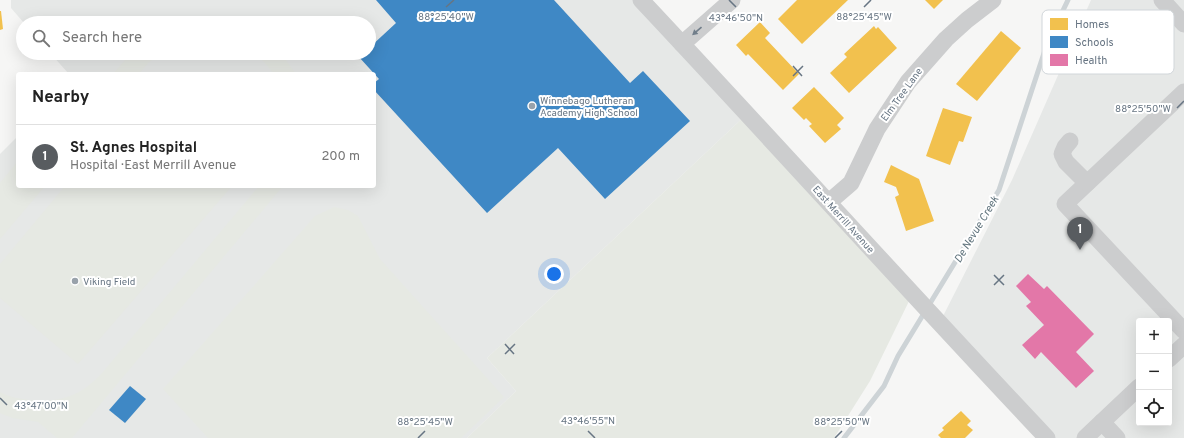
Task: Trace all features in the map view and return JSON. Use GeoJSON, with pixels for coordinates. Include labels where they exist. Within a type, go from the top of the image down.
{"type":"FeatureCollection","features":[{"type":"Feature","properties":{"kind":"street","name":"East Merrill Avenue"},"geometry":{"type":"LineString","coordinates":[[641,0],[829,202],[912,295],[1047,438]]}},
{"type":"Feature","properties":{"kind":"street"},"geometry":{"type":"LineString","coordinates":[[682,44],[732,0]]}},
{"type":"Feature","properties":{"kind":"street","name":"Elm Tree Lane"},"geometry":{"type":"LineString","coordinates":[[829,202],[851,183],[877,130],[908,82],[946,39],[967,20],[993,0]]}},
{"type":"Feature","properties":{"kind":"street"},"geometry":{"type":"LineString","coordinates":[[1162,0],[1171,10]]}},
{"type":"Feature","properties":{"kind":"street"},"geometry":{"type":"LineString","coordinates":[[1174,13],[1184,24]]}},
{"type":"Feature","properties":{"kind":"street"},"geometry":{"type":"LineString","coordinates":[[1184,92],[1065,204],[1184,331]]}},
{"type":"Feature","properties":{"kind":"street"},"geometry":{"type":"LineString","coordinates":[[1070,141],[1062,154],[1066,162],[1087,183]]}},
{"type":"Feature","properties":{"kind":"street"},"geometry":{"type":"LineString","coordinates":[[1172,356],[1184,345]]}},
{"type":"Feature","properties":{"kind":"street"},"geometry":{"type":"LineString","coordinates":[[1085,438],[1136,390]]}},
{"type":"Feature","properties":{"kind":"street"},"geometry":{"type":"LineString","coordinates":[[1102,422],[1117,438]]}},
{"type":"Feature","properties":{"kind":"shaded area"},"geometry":{"type":"Polygon","coordinates":[[[11,0],[641,0],[747,114],[487,358],[516,391],[467,438],[0,438],[0,154],[16,138],[16,188],[376,188],[376,72],[67,72],[56,60],[376,60],[376,16],[18,16],[11,8],[11,0]]]}},
{"type":"Feature","properties":{"kind":"shaded area"},"geometry":{"type":"Polygon","coordinates":[[[1091,0],[1184,0],[1184,438],[1047,438],[939,324],[1012,180],[1059,74],[1174,74],[1174,10],[1087,10],[1091,0]]]}},
{"type":"Feature","properties":{"kind":"shaded area"},"geometry":{"type":"Polygon","coordinates":[[[125,60],[152,60],[141,72],[115,72],[125,60]]]}},
{"type":"Feature","properties":{"kind":"shaded area"},"geometry":{"type":"Polygon","coordinates":[[[261,60],[286,60],[295,72],[272,72],[261,60]]]}},
{"type":"Feature","properties":{"kind":"shaded area"},"geometry":{"type":"Polygon","coordinates":[[[747,114],[912,295],[870,381],[834,438],[467,438],[516,391],[487,358],[747,114]]]}},
{"type":"Feature","properties":{"kind":"shaded area"},"geometry":{"type":"Polygon","coordinates":[[[16,163],[16,188],[43,188],[0,239],[0,183],[16,163]]]}},
{"type":"Feature","properties":{"kind":"shaded area","name":"Viking Field"},"geometry":{"type":"Polygon","coordinates":[[[63,188],[230,188],[78,364],[0,298],[0,264],[63,188]]]}},
{"type":"Feature","properties":{"kind":"shaded area"},"geometry":{"type":"Polygon","coordinates":[[[257,188],[281,188],[72,438],[57,438],[38,422],[12,418],[0,413],[0,392],[22,399],[41,401],[60,399],[78,392],[94,381],[257,188]]]}},
{"type":"Feature","properties":{"kind":"shaded area"},"geometry":{"type":"Polygon","coordinates":[[[334,207],[348,210],[358,216],[380,259],[504,397],[461,438],[208,438],[163,389],[315,216],[334,207]]]}},
{"type":"Feature","properties":{"kind":"building: Homes"},"geometry":{"type":"Polygon","coordinates":[[[797,0],[848,0],[802,44],[778,19],[797,0]]]}},
{"type":"Feature","properties":{"kind":"building: Homes"},"geometry":{"type":"Polygon","coordinates":[[[925,0],[943,0],[934,9],[925,0]]]}},
{"type":"Feature","properties":{"kind":"building: Homes"},"geometry":{"type":"Polygon","coordinates":[[[0,11],[3,29],[0,30],[0,11]]]}},
{"type":"Feature","properties":{"kind":"building: Homes"},"geometry":{"type":"Polygon","coordinates":[[[760,22],[770,33],[765,38],[799,74],[783,90],[748,54],[746,56],[736,45],[760,22]]]}},
{"type":"Feature","properties":{"kind":"building: Homes"},"geometry":{"type":"Polygon","coordinates":[[[874,26],[876,29],[878,27],[897,48],[849,93],[830,73],[847,57],[844,54],[874,26]]]}},
{"type":"Feature","properties":{"kind":"building: Homes"},"geometry":{"type":"Polygon","coordinates":[[[1001,31],[1021,48],[977,101],[956,84],[1001,31]]]}},
{"type":"Feature","properties":{"kind":"building: Homes"},"geometry":{"type":"Polygon","coordinates":[[[814,87],[844,118],[837,125],[841,129],[825,143],[809,126],[812,124],[806,118],[804,120],[792,108],[814,87]]]}},
{"type":"Feature","properties":{"kind":"building: Homes"},"geometry":{"type":"Polygon","coordinates":[[[943,108],[972,117],[963,142],[959,141],[950,165],[926,156],[943,108]]]}},
{"type":"Feature","properties":{"kind":"building: Homes"},"geometry":{"type":"Polygon","coordinates":[[[891,165],[919,179],[934,221],[906,231],[895,197],[899,195],[896,187],[884,182],[891,165]]]}},
{"type":"Feature","properties":{"kind":"building: Homes"},"geometry":{"type":"Polygon","coordinates":[[[961,411],[971,421],[967,425],[973,430],[965,438],[941,438],[938,435],[944,430],[942,428],[961,411]]]}},
{"type":"Feature","properties":{"kind":"building: Schools","name":"Winnebago Lutheran Academy High School"},"geometry":{"type":"Polygon","coordinates":[[[376,0],[554,0],[630,83],[643,71],[690,121],[605,199],[558,148],[487,213],[376,92],[376,81],[379,79],[376,76],[376,72],[373,72],[362,60],[376,60],[376,42],[396,23],[376,0]]]}},
{"type":"Feature","properties":{"kind":"building: Schools"},"geometry":{"type":"Polygon","coordinates":[[[130,386],[146,399],[125,423],[109,410],[130,386]]]}},
{"type":"Feature","properties":{"kind":"building: Health"},"geometry":{"type":"Polygon","coordinates":[[[1028,274],[1044,289],[1047,286],[1094,334],[1076,352],[1094,371],[1076,388],[1041,352],[1035,359],[1022,345],[1044,325],[1026,306],[1031,302],[1016,286],[1028,274]]]}},
{"type":"Feature","properties":{"kind":"waterway","name":"De Nevue Creek"},"geometry":{"type":"LineString","coordinates":[[1063,10],[1068,0]]}},
{"type":"Feature","properties":{"kind":"waterway","name":"De Nevue Creek"},"geometry":{"type":"LineString","coordinates":[[844,438],[884,386],[898,356],[999,190],[1042,59]]}},
{"type":"Feature","properties":{"kind":"place","name":"Winnebago Lutheran Academy High School"},"geometry":{"type":"Point","coordinates":[532,106]}},
{"type":"Feature","properties":{"kind":"place","name":"St. Agnes Hospital"},"geometry":{"type":"Point","coordinates":[1080,250]}},
{"type":"Feature","properties":{"kind":"place","name":"Viking Field"},"geometry":{"type":"Point","coordinates":[75,281]}}]}
